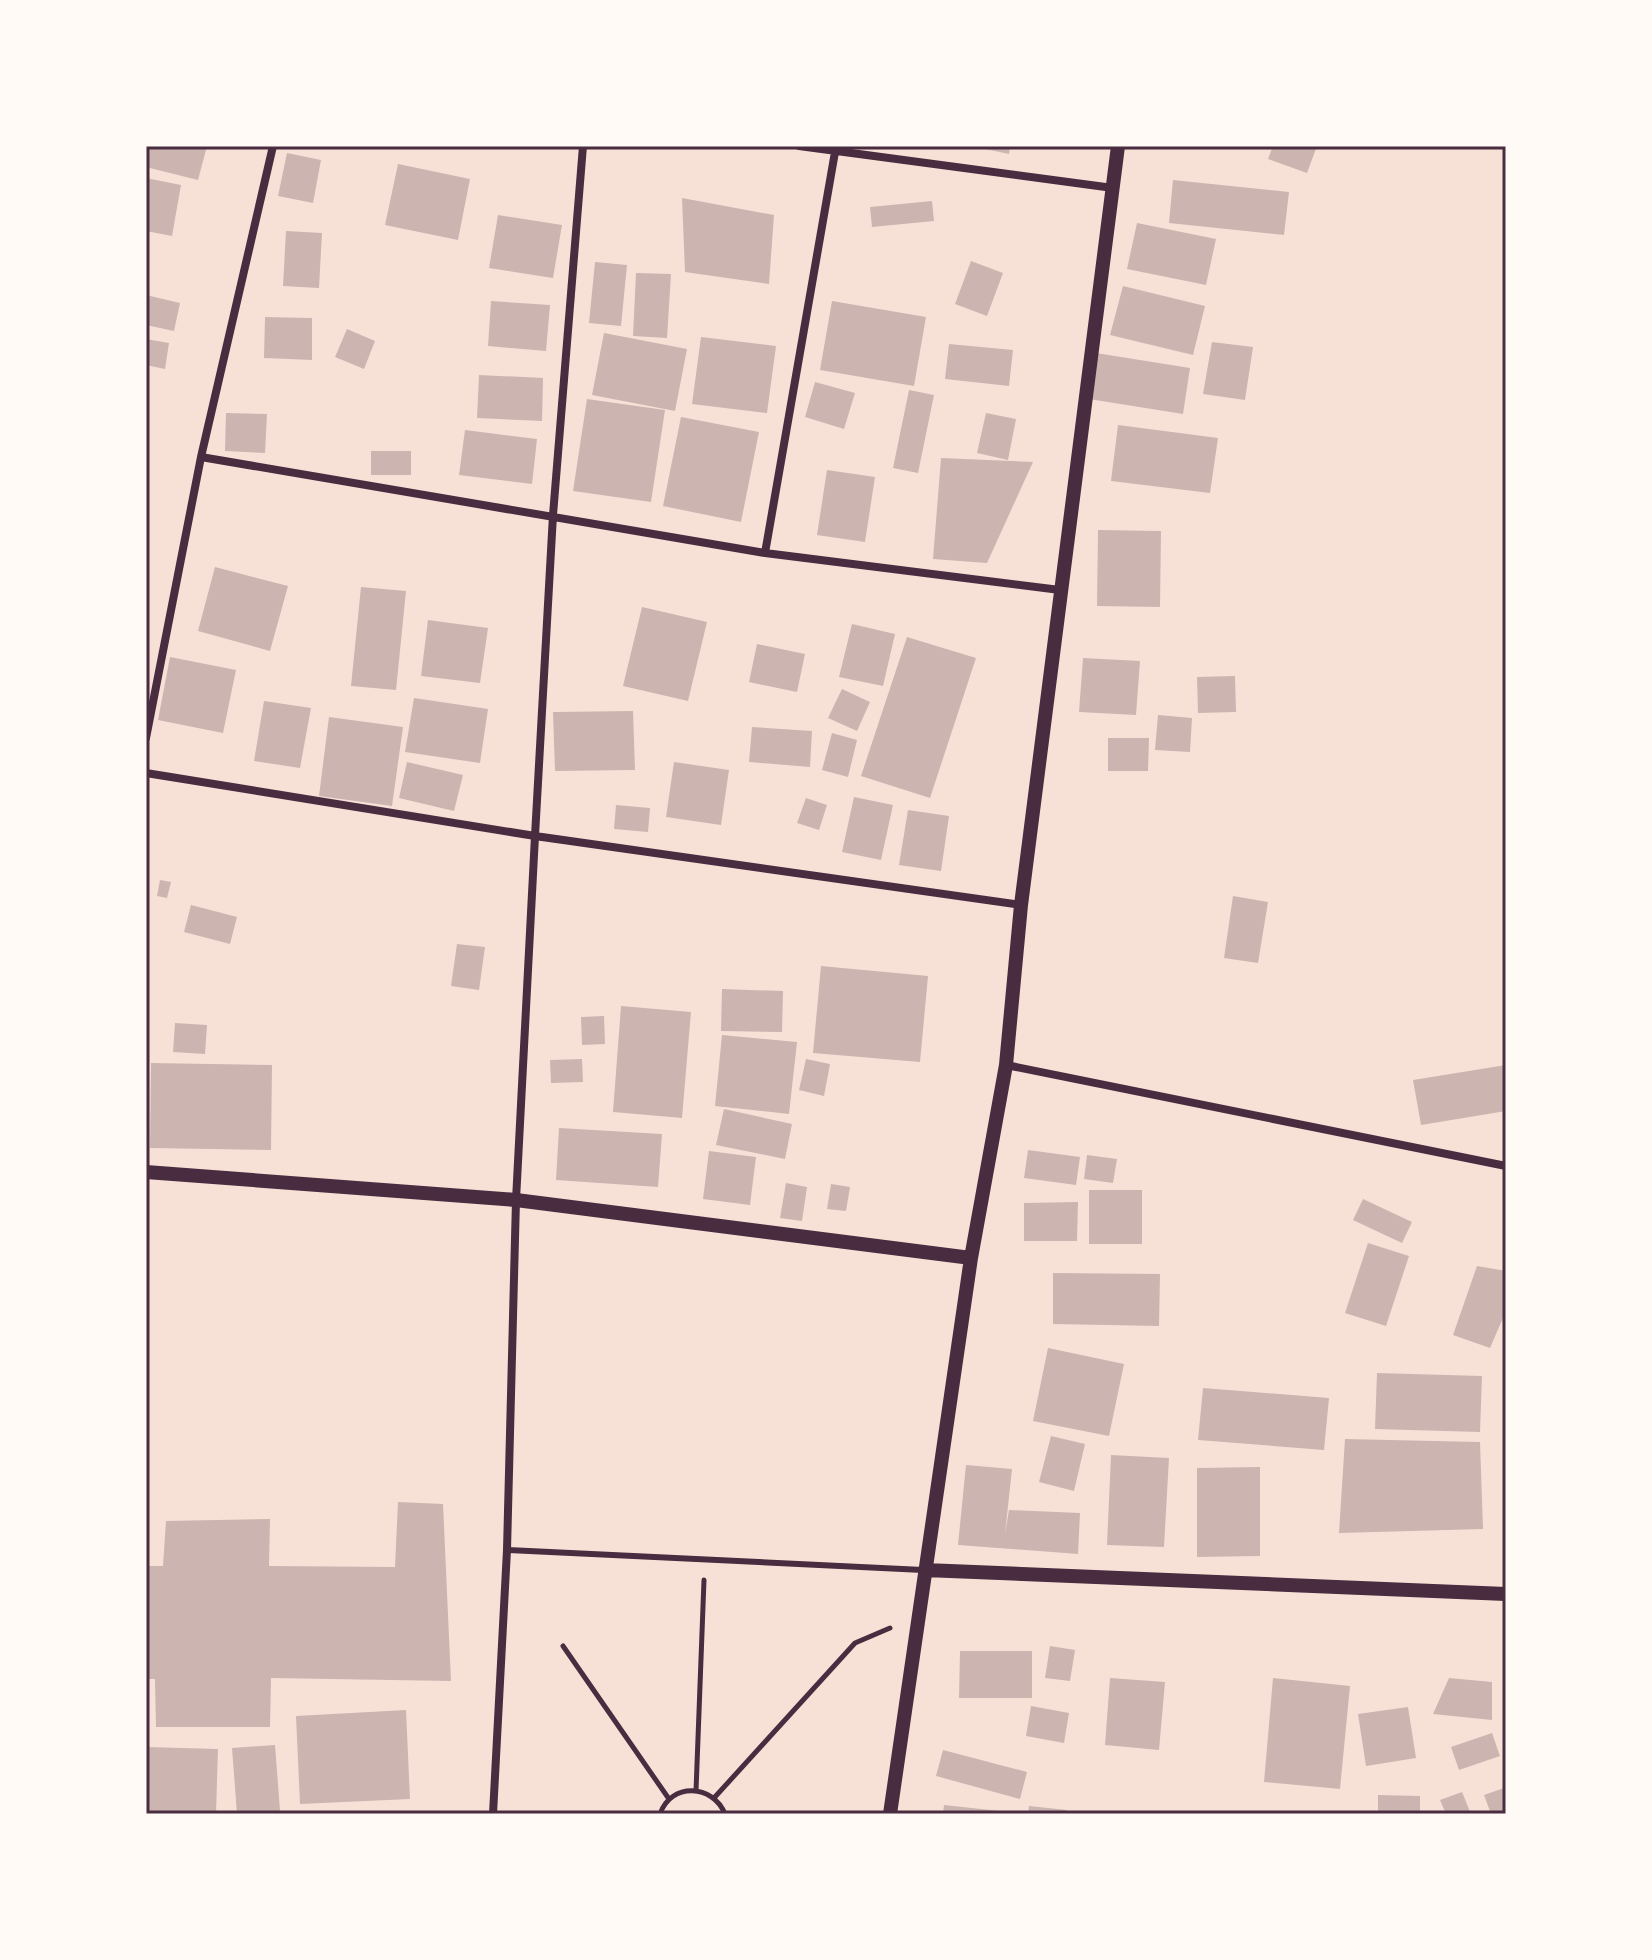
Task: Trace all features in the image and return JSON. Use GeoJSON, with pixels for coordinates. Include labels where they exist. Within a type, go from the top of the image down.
{"type":"FeatureCollection","features":[{"type":"Feature","properties":{"kind":"street"},"geometry":{"type":"LineString","coordinates":[[146,738],[201,457],[273,146]]}},
{"type":"Feature","properties":{"kind":"street"},"geometry":{"type":"LineString","coordinates":[[493,1814],[507,1550],[516,1200],[535,836],[553,515],[583,146]]}},
{"type":"Feature","properties":{"kind":"street"},"geometry":{"type":"LineString","coordinates":[[799,146],[1113,188]]}},
{"type":"Feature","properties":{"kind":"street"},"geometry":{"type":"LineString","coordinates":[[890,1814],[971,1258],[1006,1065],[1021,905],[1118,146]]}},
{"type":"Feature","properties":{"kind":"street"},"geometry":{"type":"LineString","coordinates":[[765,553],[835,152]]}},
{"type":"Feature","properties":{"kind":"street"},"geometry":{"type":"LineString","coordinates":[[201,457],[765,553],[1060,590]]}},
{"type":"Feature","properties":{"kind":"street"},"geometry":{"type":"LineString","coordinates":[[146,773],[535,836],[1021,905]]}},
{"type":"Feature","properties":{"kind":"street"},"geometry":{"type":"LineString","coordinates":[[1006,1065],[1506,1166]]}},
{"type":"Feature","properties":{"kind":"street"},"geometry":{"type":"LineString","coordinates":[[146,1172],[516,1200],[971,1258]]}},
{"type":"Feature","properties":{"kind":"street"},"geometry":{"type":"LineString","coordinates":[[925,1570],[1506,1594]]}},
{"type":"Feature","properties":{"kind":"lane"},"geometry":{"type":"LineString","coordinates":[[507,1550],[925,1570]]}},
{"type":"Feature","properties":{"kind":"path"},"geometry":{"type":"LineString","coordinates":[[696,1791],[705,1559]]}},
{"type":"Feature","properties":{"kind":"path"},"geometry":{"type":"LineString","coordinates":[[714,1798],[855,1643],[918,1616]]}},
{"type":"Feature","properties":{"kind":"path"},"geometry":{"type":"LineString","coordinates":[[563,1646],[669,1799]]}},
{"type":"Feature","properties":{"kind":"path"},"geometry":{"type":"LineString","coordinates":[[660,1814],[669,1799],[679,1793],[703,1791],[714,1798],[725,1814]]}},
{"type":"Feature","properties":{"kind":"building"},"geometry":{"type":"Polygon","coordinates":[[[146,146],[207,146],[198,180],[146,167],[146,146]]]}},
{"type":"Feature","properties":{"kind":"building"},"geometry":{"type":"Polygon","coordinates":[[[971,146],[1010,146],[1009,154],[971,146]]]}},
{"type":"Feature","properties":{"kind":"building"},"geometry":{"type":"Polygon","coordinates":[[[1273,146],[1317,146],[1307,173],[1268,159],[1273,146]]]}},
{"type":"Feature","properties":{"kind":"building"},"geometry":{"type":"Polygon","coordinates":[[[287,153],[321,160],[313,203],[278,196],[287,153]]]}},
{"type":"Feature","properties":{"kind":"building"},"geometry":{"type":"Polygon","coordinates":[[[398,164],[470,179],[458,240],[385,225],[398,164]]]}},
{"type":"Feature","properties":{"kind":"building"},"geometry":{"type":"Polygon","coordinates":[[[146,178],[181,185],[172,236],[146,231],[146,178]]]}},
{"type":"Feature","properties":{"kind":"building"},"geometry":{"type":"Polygon","coordinates":[[[1173,180],[1289,192],[1284,235],[1169,223],[1173,180]]]}},
{"type":"Feature","properties":{"kind":"building"},"geometry":{"type":"Polygon","coordinates":[[[682,198],[774,215],[769,284],[685,272],[682,198]]]}},
{"type":"Feature","properties":{"kind":"building"},"geometry":{"type":"Polygon","coordinates":[[[932,201],[934,221],[872,227],[870,207],[932,201]]]}},
{"type":"Feature","properties":{"kind":"building"},"geometry":{"type":"Polygon","coordinates":[[[498,215],[562,225],[553,278],[489,268],[498,215]]]}},
{"type":"Feature","properties":{"kind":"building"},"geometry":{"type":"Polygon","coordinates":[[[1137,223],[1216,239],[1206,285],[1127,269],[1137,223]]]}},
{"type":"Feature","properties":{"kind":"building"},"geometry":{"type":"Polygon","coordinates":[[[286,231],[322,233],[319,288],[283,286],[286,231]]]}},
{"type":"Feature","properties":{"kind":"building"},"geometry":{"type":"Polygon","coordinates":[[[971,261],[1003,273],[987,316],[955,304],[971,261]]]}},
{"type":"Feature","properties":{"kind":"building"},"geometry":{"type":"Polygon","coordinates":[[[595,262],[627,265],[621,326],[589,323],[595,262]]]}},
{"type":"Feature","properties":{"kind":"building"},"geometry":{"type":"Polygon","coordinates":[[[636,273],[671,274],[667,338],[633,336],[636,273]]]}},
{"type":"Feature","properties":{"kind":"building"},"geometry":{"type":"Polygon","coordinates":[[[1123,286],[1205,306],[1193,355],[1110,335],[1123,286]]]}},
{"type":"Feature","properties":{"kind":"building"},"geometry":{"type":"Polygon","coordinates":[[[146,295],[180,303],[174,331],[146,325],[146,295]]]}},
{"type":"Feature","properties":{"kind":"building"},"geometry":{"type":"Polygon","coordinates":[[[491,301],[550,305],[546,351],[488,346],[491,301]]]}},
{"type":"Feature","properties":{"kind":"building"},"geometry":{"type":"Polygon","coordinates":[[[832,301],[926,317],[914,386],[820,370],[832,301]]]}},
{"type":"Feature","properties":{"kind":"building"},"geometry":{"type":"Polygon","coordinates":[[[265,317],[312,318],[312,360],[264,358],[265,317]]]}},
{"type":"Feature","properties":{"kind":"building"},"geometry":{"type":"Polygon","coordinates":[[[347,329],[375,341],[364,369],[335,357],[347,329]]]}},
{"type":"Feature","properties":{"kind":"building"},"geometry":{"type":"Polygon","coordinates":[[[604,333],[687,349],[675,411],[592,395],[604,333]]]}},
{"type":"Feature","properties":{"kind":"building"},"geometry":{"type":"Polygon","coordinates":[[[701,337],[776,346],[767,413],[692,404],[701,337]]]}},
{"type":"Feature","properties":{"kind":"building"},"geometry":{"type":"Polygon","coordinates":[[[146,339],[169,343],[165,369],[146,365],[146,339]]]}},
{"type":"Feature","properties":{"kind":"building"},"geometry":{"type":"Polygon","coordinates":[[[1212,342],[1253,347],[1245,400],[1203,394],[1212,342]]]}},
{"type":"Feature","properties":{"kind":"building"},"geometry":{"type":"Polygon","coordinates":[[[949,344],[1013,350],[1009,386],[945,379],[949,344]]]}},
{"type":"Feature","properties":{"kind":"building"},"geometry":{"type":"Polygon","coordinates":[[[1096,353],[1190,368],[1183,414],[1089,399],[1096,353]]]}},
{"type":"Feature","properties":{"kind":"building"},"geometry":{"type":"Polygon","coordinates":[[[479,375],[543,378],[542,421],[477,418],[479,375]]]}},
{"type":"Feature","properties":{"kind":"building"},"geometry":{"type":"Polygon","coordinates":[[[815,382],[855,393],[844,429],[805,417],[815,382]]]}},
{"type":"Feature","properties":{"kind":"building"},"geometry":{"type":"Polygon","coordinates":[[[909,390],[934,395],[918,473],[893,468],[909,390]]]}},
{"type":"Feature","properties":{"kind":"building"},"geometry":{"type":"Polygon","coordinates":[[[587,399],[665,410],[651,502],[573,491],[587,399]]]}},
{"type":"Feature","properties":{"kind":"building"},"geometry":{"type":"Polygon","coordinates":[[[226,413],[267,414],[265,453],[225,451],[226,413]]]}},
{"type":"Feature","properties":{"kind":"building"},"geometry":{"type":"Polygon","coordinates":[[[986,413],[1016,419],[1008,460],[977,453],[986,413]]]}},
{"type":"Feature","properties":{"kind":"building"},"geometry":{"type":"Polygon","coordinates":[[[681,417],[759,432],[741,522],[663,506],[681,417]]]}},
{"type":"Feature","properties":{"kind":"building"},"geometry":{"type":"Polygon","coordinates":[[[1118,425],[1218,438],[1210,493],[1111,481],[1118,425]]]}},
{"type":"Feature","properties":{"kind":"building"},"geometry":{"type":"Polygon","coordinates":[[[465,430],[537,439],[532,484],[459,475],[465,430]]]}},
{"type":"Feature","properties":{"kind":"building"},"geometry":{"type":"Polygon","coordinates":[[[371,451],[411,451],[411,475],[371,475],[371,451]]]}},
{"type":"Feature","properties":{"kind":"building"},"geometry":{"type":"Polygon","coordinates":[[[941,458],[1033,462],[987,563],[933,559],[941,458]]]}},
{"type":"Feature","properties":{"kind":"building"},"geometry":{"type":"Polygon","coordinates":[[[827,470],[875,477],[865,542],[817,535],[827,470]]]}},
{"type":"Feature","properties":{"kind":"building"},"geometry":{"type":"Polygon","coordinates":[[[1098,530],[1161,531],[1160,607],[1097,606],[1098,530]]]}},
{"type":"Feature","properties":{"kind":"building"},"geometry":{"type":"Polygon","coordinates":[[[215,567],[288,586],[270,651],[198,631],[215,567]]]}},
{"type":"Feature","properties":{"kind":"building"},"geometry":{"type":"Polygon","coordinates":[[[361,587],[406,591],[396,690],[351,686],[361,587]]]}},
{"type":"Feature","properties":{"kind":"building"},"geometry":{"type":"Polygon","coordinates":[[[642,607],[707,622],[688,701],[623,686],[642,607]]]}},
{"type":"Feature","properties":{"kind":"building"},"geometry":{"type":"Polygon","coordinates":[[[428,620],[488,628],[480,683],[421,676],[428,620]]]}},
{"type":"Feature","properties":{"kind":"building"},"geometry":{"type":"Polygon","coordinates":[[[852,624],[895,634],[883,686],[839,677],[852,624]]]}},
{"type":"Feature","properties":{"kind":"building"},"geometry":{"type":"Polygon","coordinates":[[[907,637],[976,658],[930,798],[861,776],[907,637]]]}},
{"type":"Feature","properties":{"kind":"building"},"geometry":{"type":"Polygon","coordinates":[[[757,644],[805,654],[797,692],[749,682],[757,644]]]}},
{"type":"Feature","properties":{"kind":"building"},"geometry":{"type":"Polygon","coordinates":[[[170,657],[236,670],[223,733],[158,720],[170,657]]]}},
{"type":"Feature","properties":{"kind":"building"},"geometry":{"type":"Polygon","coordinates":[[[1083,658],[1140,661],[1136,715],[1079,712],[1083,658]]]}},
{"type":"Feature","properties":{"kind":"building"},"geometry":{"type":"Polygon","coordinates":[[[1235,676],[1236,712],[1198,713],[1197,677],[1235,676]]]}},
{"type":"Feature","properties":{"kind":"building"},"geometry":{"type":"Polygon","coordinates":[[[842,689],[870,702],[857,731],[828,718],[842,689]]]}},
{"type":"Feature","properties":{"kind":"building"},"geometry":{"type":"Polygon","coordinates":[[[414,698],[488,709],[480,763],[405,752],[414,698]]]}},
{"type":"Feature","properties":{"kind":"building"},"geometry":{"type":"Polygon","coordinates":[[[264,701],[311,708],[300,768],[254,761],[264,701]]]}},
{"type":"Feature","properties":{"kind":"building"},"geometry":{"type":"Polygon","coordinates":[[[633,711],[635,770],[555,771],[553,712],[633,711]]]}},
{"type":"Feature","properties":{"kind":"building"},"geometry":{"type":"Polygon","coordinates":[[[1158,715],[1192,718],[1190,752],[1155,750],[1158,715]]]}},
{"type":"Feature","properties":{"kind":"building"},"geometry":{"type":"Polygon","coordinates":[[[329,717],[403,727],[392,806],[319,796],[329,717]]]}},
{"type":"Feature","properties":{"kind":"building"},"geometry":{"type":"Polygon","coordinates":[[[752,727],[812,731],[810,767],[749,762],[752,727]]]}},
{"type":"Feature","properties":{"kind":"building"},"geometry":{"type":"Polygon","coordinates":[[[832,733],[857,740],[848,777],[822,770],[832,733]]]}},
{"type":"Feature","properties":{"kind":"building"},"geometry":{"type":"Polygon","coordinates":[[[1108,738],[1149,738],[1148,771],[1108,771],[1108,738]]]}},
{"type":"Feature","properties":{"kind":"building"},"geometry":{"type":"Polygon","coordinates":[[[407,762],[463,775],[454,811],[399,798],[407,762]]]}},
{"type":"Feature","properties":{"kind":"building"},"geometry":{"type":"Polygon","coordinates":[[[674,762],[729,770],[721,825],[666,817],[674,762]]]}},
{"type":"Feature","properties":{"kind":"building"},"geometry":{"type":"Polygon","coordinates":[[[854,797],[893,805],[881,860],[842,852],[854,797]]]}},
{"type":"Feature","properties":{"kind":"building"},"geometry":{"type":"Polygon","coordinates":[[[806,798],[827,805],[819,830],[797,823],[806,798]]]}},
{"type":"Feature","properties":{"kind":"building"},"geometry":{"type":"Polygon","coordinates":[[[616,805],[650,808],[648,832],[614,829],[616,805]]]}},
{"type":"Feature","properties":{"kind":"building"},"geometry":{"type":"Polygon","coordinates":[[[908,810],[949,816],[941,871],[899,865],[908,810]]]}},
{"type":"Feature","properties":{"kind":"building"},"geometry":{"type":"Polygon","coordinates":[[[160,880],[171,882],[167,898],[157,896],[160,880]]]}},
{"type":"Feature","properties":{"kind":"building"},"geometry":{"type":"Polygon","coordinates":[[[1233,896],[1268,902],[1258,963],[1224,958],[1233,896]]]}},
{"type":"Feature","properties":{"kind":"building"},"geometry":{"type":"Polygon","coordinates":[[[191,905],[237,917],[230,944],[184,932],[191,905]]]}},
{"type":"Feature","properties":{"kind":"building"},"geometry":{"type":"Polygon","coordinates":[[[457,944],[485,947],[479,990],[451,986],[457,944]]]}},
{"type":"Feature","properties":{"kind":"building"},"geometry":{"type":"Polygon","coordinates":[[[821,966],[928,976],[920,1062],[813,1053],[821,966]]]}},
{"type":"Feature","properties":{"kind":"building"},"geometry":{"type":"Polygon","coordinates":[[[722,989],[783,991],[782,1032],[721,1031],[722,989]]]}},
{"type":"Feature","properties":{"kind":"building"},"geometry":{"type":"Polygon","coordinates":[[[621,1006],[691,1012],[682,1118],[613,1112],[621,1006]]]}},
{"type":"Feature","properties":{"kind":"building"},"geometry":{"type":"Polygon","coordinates":[[[604,1016],[605,1044],[582,1045],[581,1017],[604,1016]]]}},
{"type":"Feature","properties":{"kind":"building"},"geometry":{"type":"Polygon","coordinates":[[[175,1023],[207,1025],[205,1054],[173,1052],[175,1023]]]}},
{"type":"Feature","properties":{"kind":"building"},"geometry":{"type":"Polygon","coordinates":[[[722,1035],[797,1042],[789,1114],[715,1106],[722,1035]]]}},
{"type":"Feature","properties":{"kind":"building"},"geometry":{"type":"Polygon","coordinates":[[[582,1059],[583,1082],[551,1083],[550,1060],[582,1059]]]}},
{"type":"Feature","properties":{"kind":"building"},"geometry":{"type":"Polygon","coordinates":[[[806,1059],[830,1064],[824,1096],[799,1090],[806,1059]]]}},
{"type":"Feature","properties":{"kind":"building"},"geometry":{"type":"Polygon","coordinates":[[[151,1063],[272,1065],[271,1150],[150,1148],[151,1063]]]}},
{"type":"Feature","properties":{"kind":"building"},"geometry":{"type":"Polygon","coordinates":[[[1506,1065],[1506,1111],[1421,1125],[1413,1080],[1506,1065]]]}},
{"type":"Feature","properties":{"kind":"building"},"geometry":{"type":"Polygon","coordinates":[[[724,1109],[792,1124],[785,1159],[716,1145],[724,1109]]]}},
{"type":"Feature","properties":{"kind":"building"},"geometry":{"type":"Polygon","coordinates":[[[559,1128],[662,1134],[658,1187],[556,1180],[559,1128]]]}},
{"type":"Feature","properties":{"kind":"building"},"geometry":{"type":"Polygon","coordinates":[[[1028,1150],[1080,1157],[1076,1185],[1024,1178],[1028,1150]]]}},
{"type":"Feature","properties":{"kind":"building"},"geometry":{"type":"Polygon","coordinates":[[[709,1151],[756,1157],[750,1205],[703,1199],[709,1151]]]}},
{"type":"Feature","properties":{"kind":"building"},"geometry":{"type":"Polygon","coordinates":[[[1087,1155],[1117,1159],[1113,1183],[1084,1179],[1087,1155]]]}},
{"type":"Feature","properties":{"kind":"building"},"geometry":{"type":"Polygon","coordinates":[[[786,1183],[807,1187],[802,1221],[780,1218],[786,1183]]]}},
{"type":"Feature","properties":{"kind":"building"},"geometry":{"type":"Polygon","coordinates":[[[831,1184],[850,1187],[846,1211],[827,1209],[831,1184]]]}},
{"type":"Feature","properties":{"kind":"building"},"geometry":{"type":"Polygon","coordinates":[[[1089,1190],[1142,1190],[1142,1244],[1089,1244],[1089,1190]]]}},
{"type":"Feature","properties":{"kind":"building"},"geometry":{"type":"Polygon","coordinates":[[[1363,1199],[1412,1222],[1402,1243],[1353,1220],[1363,1199]]]}},
{"type":"Feature","properties":{"kind":"building"},"geometry":{"type":"Polygon","coordinates":[[[1078,1202],[1077,1241],[1024,1241],[1024,1203],[1078,1202]]]}},
{"type":"Feature","properties":{"kind":"building"},"geometry":{"type":"Polygon","coordinates":[[[1368,1243],[1409,1256],[1386,1326],[1345,1313],[1368,1243]]]}},
{"type":"Feature","properties":{"kind":"building"},"geometry":{"type":"Polygon","coordinates":[[[1477,1266],[1506,1271],[1506,1311],[1490,1348],[1453,1335],[1477,1266]]]}},
{"type":"Feature","properties":{"kind":"building"},"geometry":{"type":"Polygon","coordinates":[[[1053,1273],[1160,1274],[1159,1326],[1053,1324],[1053,1273]]]}},
{"type":"Feature","properties":{"kind":"building"},"geometry":{"type":"Polygon","coordinates":[[[1048,1348],[1124,1364],[1109,1436],[1033,1421],[1048,1348]]]}},
{"type":"Feature","properties":{"kind":"building"},"geometry":{"type":"Polygon","coordinates":[[[1377,1373],[1482,1376],[1480,1432],[1375,1429],[1377,1373]]]}},
{"type":"Feature","properties":{"kind":"building"},"geometry":{"type":"Polygon","coordinates":[[[1203,1388],[1329,1398],[1324,1450],[1198,1440],[1203,1388]]]}},
{"type":"Feature","properties":{"kind":"building"},"geometry":{"type":"Polygon","coordinates":[[[1051,1436],[1085,1444],[1074,1491],[1039,1482],[1051,1436]]]}},
{"type":"Feature","properties":{"kind":"building"},"geometry":{"type":"Polygon","coordinates":[[[1345,1439],[1480,1442],[1483,1529],[1339,1533],[1345,1439]]]}},
{"type":"Feature","properties":{"kind":"building"},"geometry":{"type":"Polygon","coordinates":[[[1111,1455],[1169,1458],[1164,1547],[1107,1545],[1111,1455]]]}},
{"type":"Feature","properties":{"kind":"building"},"geometry":{"type":"Polygon","coordinates":[[[966,1465],[1012,1469],[1005,1534],[1009,1510],[1080,1513],[1078,1554],[958,1545],[966,1465]]]}},
{"type":"Feature","properties":{"kind":"building"},"geometry":{"type":"Polygon","coordinates":[[[1260,1467],[1260,1556],[1197,1557],[1197,1468],[1260,1467]]]}},
{"type":"Feature","properties":{"kind":"building"},"geometry":{"type":"Polygon","coordinates":[[[398,1502],[443,1504],[451,1681],[271,1678],[270,1727],[156,1727],[155,1679],[146,1679],[146,1566],[163,1566],[166,1521],[270,1519],[269,1566],[395,1567],[398,1502]]]}},
{"type":"Feature","properties":{"kind":"building"},"geometry":{"type":"Polygon","coordinates":[[[1050,1646],[1075,1650],[1070,1681],[1045,1678],[1050,1646]]]}},
{"type":"Feature","properties":{"kind":"building"},"geometry":{"type":"Polygon","coordinates":[[[960,1651],[1032,1651],[1032,1698],[959,1698],[960,1651]]]}},
{"type":"Feature","properties":{"kind":"building"},"geometry":{"type":"Polygon","coordinates":[[[1110,1678],[1165,1682],[1159,1750],[1105,1745],[1110,1678]]]}},
{"type":"Feature","properties":{"kind":"building"},"geometry":{"type":"Polygon","coordinates":[[[1273,1678],[1350,1686],[1340,1789],[1264,1782],[1273,1678]]]}},
{"type":"Feature","properties":{"kind":"building"},"geometry":{"type":"Polygon","coordinates":[[[1449,1678],[1492,1682],[1492,1720],[1433,1714],[1449,1678]]]}},
{"type":"Feature","properties":{"kind":"building"},"geometry":{"type":"Polygon","coordinates":[[[1031,1706],[1069,1713],[1064,1743],[1026,1736],[1031,1706]]]}},
{"type":"Feature","properties":{"kind":"building"},"geometry":{"type":"Polygon","coordinates":[[[1408,1707],[1416,1758],[1366,1766],[1358,1714],[1408,1707]]]}},
{"type":"Feature","properties":{"kind":"building"},"geometry":{"type":"Polygon","coordinates":[[[406,1710],[410,1799],[300,1804],[296,1716],[406,1710]]]}},
{"type":"Feature","properties":{"kind":"building"},"geometry":{"type":"Polygon","coordinates":[[[1492,1733],[1500,1756],[1459,1770],[1451,1747],[1492,1733]]]}},
{"type":"Feature","properties":{"kind":"building"},"geometry":{"type":"Polygon","coordinates":[[[275,1745],[280,1811],[237,1814],[232,1748],[275,1745]]]}},
{"type":"Feature","properties":{"kind":"building"},"geometry":{"type":"Polygon","coordinates":[[[146,1747],[218,1749],[216,1814],[146,1814],[146,1747]]]}},
{"type":"Feature","properties":{"kind":"building"},"geometry":{"type":"Polygon","coordinates":[[[943,1750],[1027,1772],[1020,1799],[936,1776],[943,1750]]]}},
{"type":"Feature","properties":{"kind":"building"},"geometry":{"type":"Polygon","coordinates":[[[1504,1788],[1506,1814],[1491,1814],[1484,1795],[1504,1788]]]}},
{"type":"Feature","properties":{"kind":"building"},"geometry":{"type":"Polygon","coordinates":[[[1462,1792],[1471,1814],[1446,1814],[1440,1800],[1462,1792]]]}},
{"type":"Feature","properties":{"kind":"building"},"geometry":{"type":"Polygon","coordinates":[[[1378,1795],[1420,1796],[1420,1814],[1378,1814],[1378,1795]]]}},
{"type":"Feature","properties":{"kind":"building"},"geometry":{"type":"Polygon","coordinates":[[[944,1805],[1009,1812],[1009,1814],[943,1814],[944,1805]]]}},
{"type":"Feature","properties":{"kind":"building"},"geometry":{"type":"Polygon","coordinates":[[[1029,1806],[1067,1810],[1066,1814],[1028,1814],[1029,1806]]]}}]}
